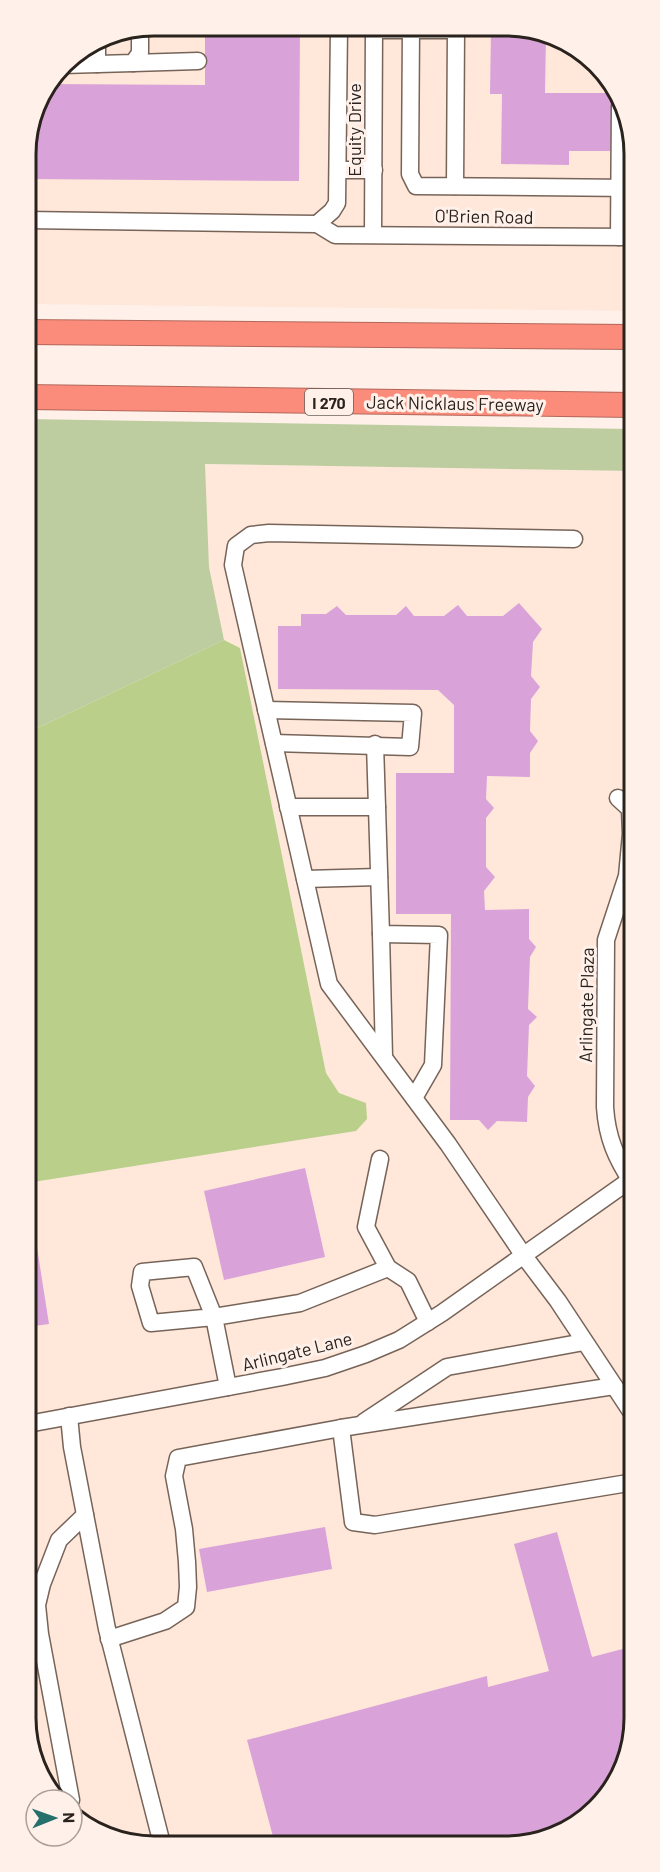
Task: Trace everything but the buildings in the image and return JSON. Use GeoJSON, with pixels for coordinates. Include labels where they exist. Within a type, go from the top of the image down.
{"type":"FeatureCollection","features":[{"type":"Feature","properties":{"kind":"highway"},"geometry":{"type":"LineString","coordinates":[[36,332],[624,337]]}},
{"type":"Feature","properties":{"kind":"highway","name":"Jack Nicklaus Freeway"},"geometry":{"type":"LineString","coordinates":[[36,397],[624,405]]}},
{"type":"Feature","properties":{"kind":"street"},"geometry":{"type":"LineString","coordinates":[[36,220],[317,224],[332,211],[337,203],[339,36]]}},
{"type":"Feature","properties":{"kind":"street","name":"Equity Drive"},"geometry":{"type":"LineString","coordinates":[[373,234],[374,36]]}},
{"type":"Feature","properties":{"kind":"street"},"geometry":{"type":"LineString","coordinates":[[411,36],[410,174],[416,186],[624,188]]}},
{"type":"Feature","properties":{"kind":"street"},"geometry":{"type":"LineString","coordinates":[[454,186],[456,36]]}},
{"type":"Feature","properties":{"kind":"street"},"geometry":{"type":"LineString","coordinates":[[134,63],[140,53],[140,37]]}},
{"type":"Feature","properties":{"kind":"street"},"geometry":{"type":"LineString","coordinates":[[97,51],[97,64]]}},
{"type":"Feature","properties":{"kind":"street"},"geometry":{"type":"LineString","coordinates":[[76,65],[198,61]]}},
{"type":"Feature","properties":{"kind":"street"},"geometry":{"type":"LineString","coordinates":[[622,130],[624,161]]}},
{"type":"Feature","properties":{"kind":"street"},"geometry":{"type":"LineString","coordinates":[[338,170],[374,170]]}},
{"type":"Feature","properties":{"kind":"street","name":"O'Brien Road"},"geometry":{"type":"LineString","coordinates":[[317,224],[335,235],[624,237]]}},
{"type":"Feature","properties":{"kind":"street"},"geometry":{"type":"LineString","coordinates":[[574,539],[269,533],[251,535],[236,546],[233,565],[328,984],[448,1144],[624,1401]]}},
{"type":"Feature","properties":{"kind":"street"},"geometry":{"type":"LineString","coordinates":[[266,710],[413,713],[410,747],[375,744],[274,743]]}},
{"type":"Feature","properties":{"kind":"street"},"geometry":{"type":"LineString","coordinates":[[375,744],[384,1057]]}},
{"type":"Feature","properties":{"kind":"street","name":"Arlingate Plaza"},"geometry":{"type":"LineString","coordinates":[[618,798],[624,804]]}},
{"type":"Feature","properties":{"kind":"street"},"geometry":{"type":"LineString","coordinates":[[288,807],[377,807]]}},
{"type":"Feature","properties":{"kind":"street"},"geometry":{"type":"LineString","coordinates":[[305,879],[379,877]]}},
{"type":"Feature","properties":{"kind":"street","name":"Arlingate Plaza"},"geometry":{"type":"LineString","coordinates":[[624,885],[606,940],[605,1107],[610,1141],[624,1165]]}},
{"type":"Feature","properties":{"kind":"street"},"geometry":{"type":"LineString","coordinates":[[617,906],[624,909]]}},
{"type":"Feature","properties":{"kind":"street"},"geometry":{"type":"LineString","coordinates":[[381,934],[439,935],[433,1065],[414,1098]]}},
{"type":"Feature","properties":{"kind":"street"},"geometry":{"type":"LineString","coordinates":[[380,1159],[366,1227],[388,1268],[408,1281],[428,1322]]}},
{"type":"Feature","properties":{"kind":"street","name":"Arlingate Lane"},"geometry":{"type":"LineString","coordinates":[[36,1422],[325,1368],[366,1354],[399,1340],[428,1322],[624,1187]]}},
{"type":"Feature","properties":{"kind":"street"},"geometry":{"type":"LineString","coordinates":[[228,1387],[214,1317],[194,1267],[142,1272],[140,1286],[151,1323],[214,1317],[300,1303],[388,1268]]}},
{"type":"Feature","properties":{"kind":"street"},"geometry":{"type":"LineString","coordinates":[[360,1425],[447,1367],[584,1342]]}},
{"type":"Feature","properties":{"kind":"street"},"geometry":{"type":"LineString","coordinates":[[109,1639],[165,1621],[186,1607],[188,1587],[184,1529],[174,1476],[178,1458],[341,1428],[614,1386]]}},
{"type":"Feature","properties":{"kind":"street"},"geometry":{"type":"LineString","coordinates":[[69,1416],[72,1447],[109,1639],[160,1836]]}},
{"type":"Feature","properties":{"kind":"street"},"geometry":{"type":"LineString","coordinates":[[341,1428],[353,1522],[375,1525],[624,1484]]}},
{"type":"Feature","properties":{"kind":"street"},"geometry":{"type":"LineString","coordinates":[[36,1615],[42,1584],[59,1540],[85,1515]]}},
{"type":"Feature","properties":{"kind":"street"},"geometry":{"type":"LineString","coordinates":[[36,1644],[68,1788]]}},
{"type":"Feature","properties":{"kind":"shaded area"},"geometry":{"type":"Polygon","coordinates":[[[514,36],[544,42],[572,56],[590,70],[608,95],[618,116],[624,154],[624,311],[36,304],[36,146],[40,123],[48,102],[70,70],[102,48],[138,37],[514,36]]]}},
{"type":"Feature","properties":{"kind":"shaded area"},"geometry":{"type":"Polygon","coordinates":[[[204,464],[624,471],[624,1726],[615,1763],[604,1784],[590,1802],[565,1820],[529,1834],[506,1836],[154,1836],[131,1834],[109,1827],[84,1813],[84,1788],[59,1788],[45,1763],[38,1741],[36,1726],[36,1182],[356,1131],[366,1119],[366,1103],[339,1093],[326,1073],[240,648],[224,640],[209,567],[204,464]]]}},
{"type":"Feature","properties":{"kind":"green space"},"geometry":{"type":"Polygon","coordinates":[[[36,419],[624,429],[624,471],[205,464],[209,567],[224,640],[36,729],[36,419]]]}},
{"type":"Feature","properties":{"kind":"green space"},"geometry":{"type":"Polygon","coordinates":[[[224,640],[240,648],[326,1073],[339,1093],[366,1103],[367,1119],[356,1131],[36,1182],[36,729],[224,640]]]}}]}
